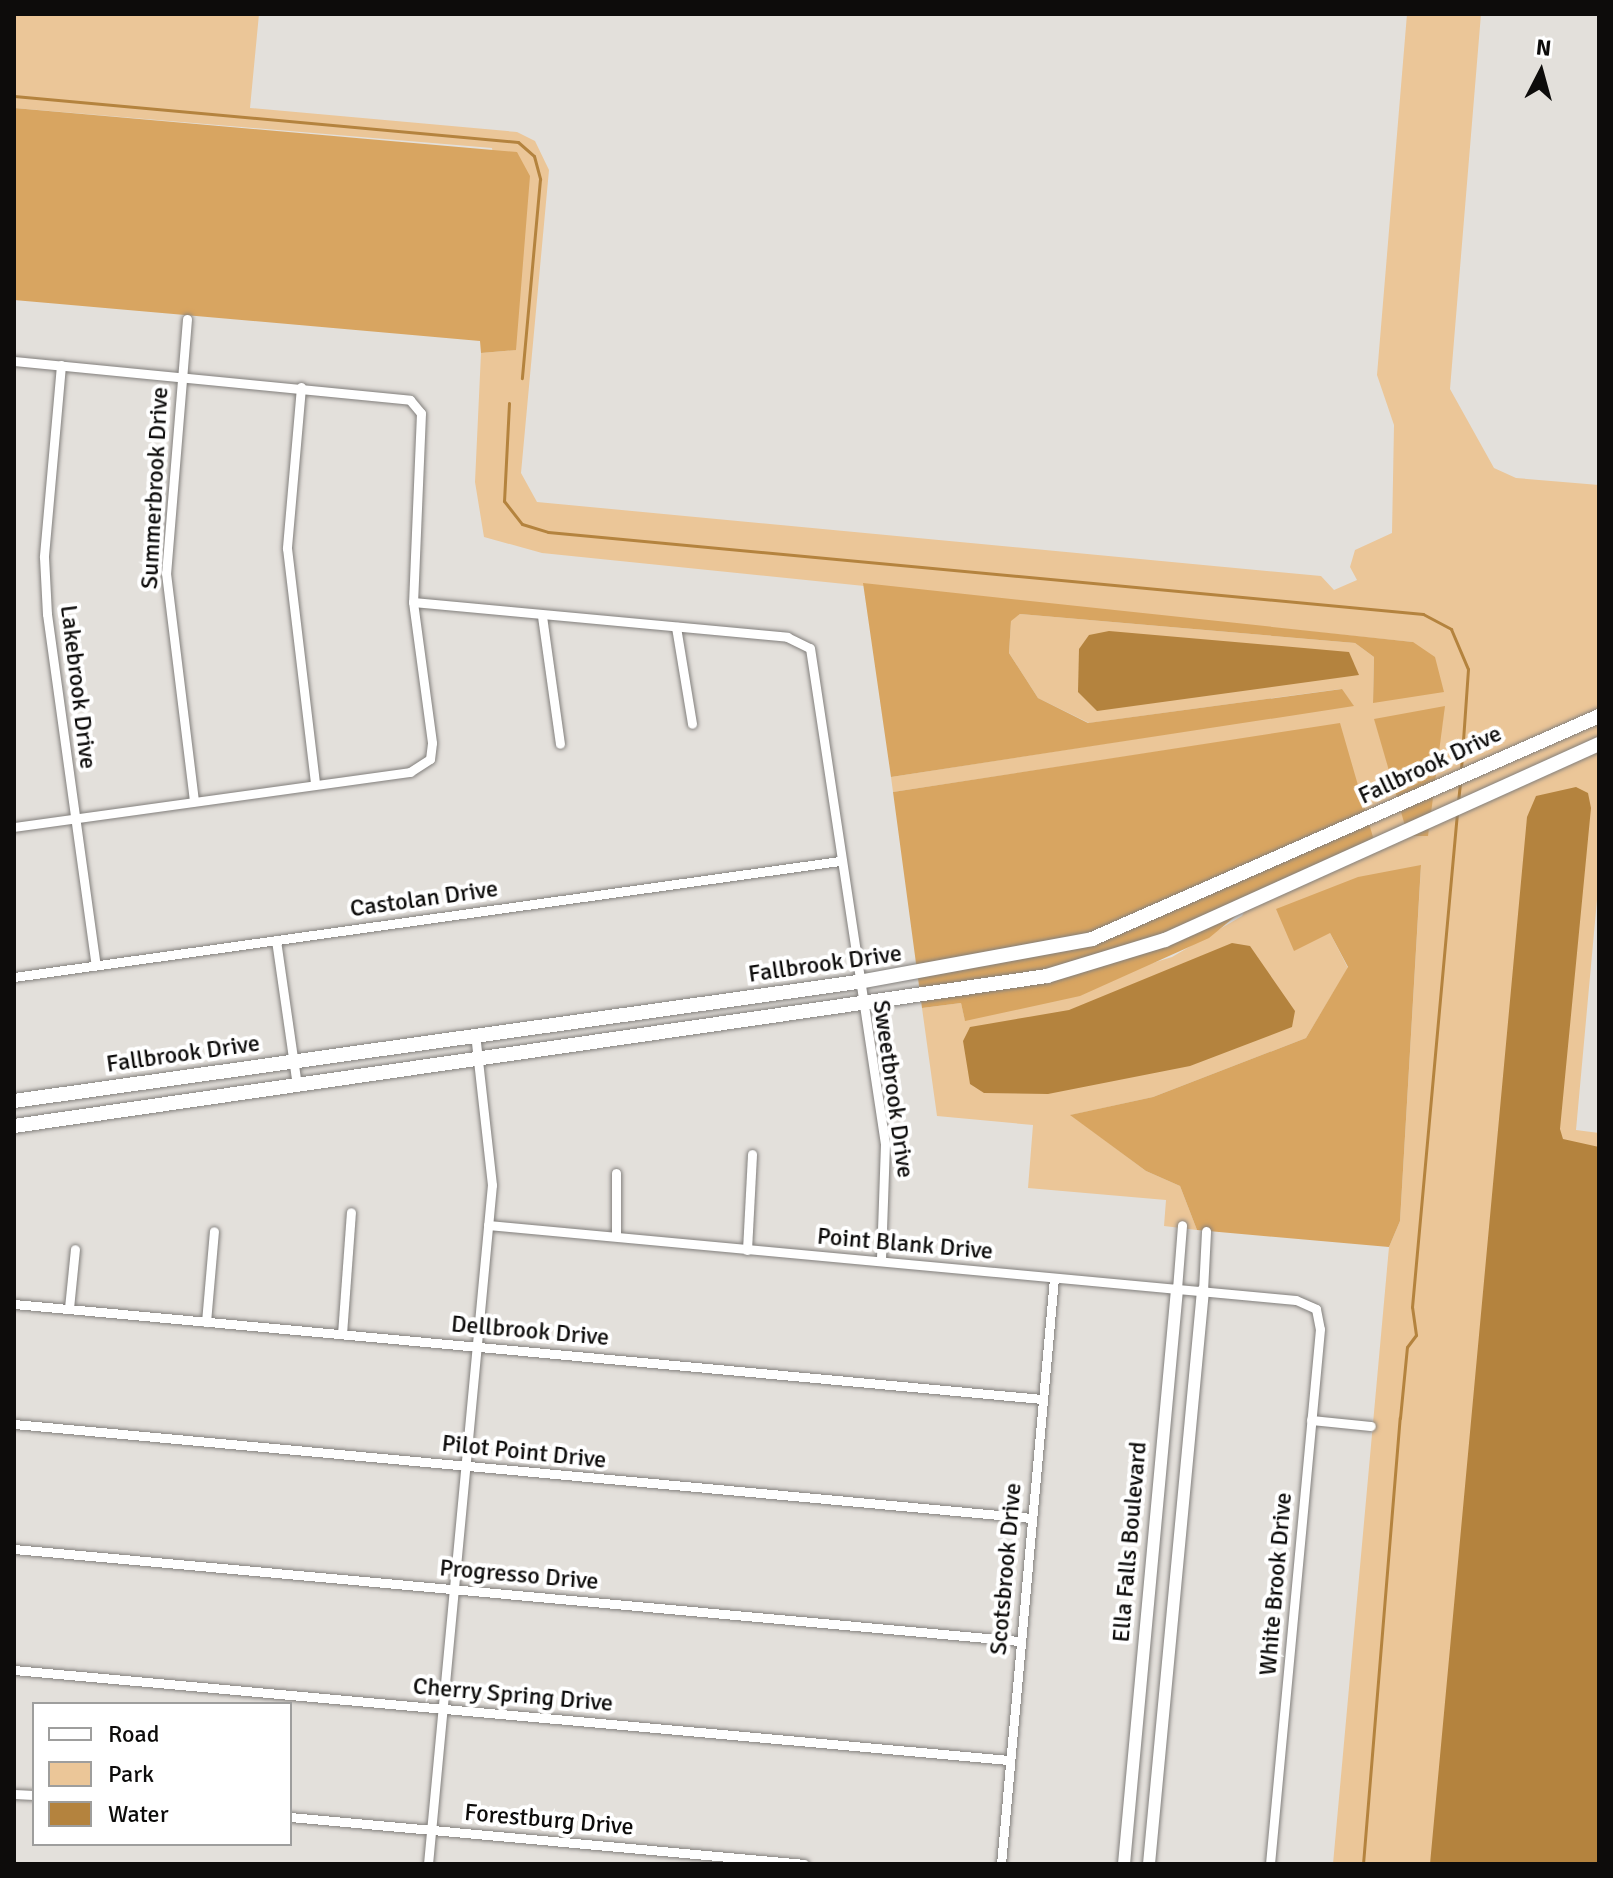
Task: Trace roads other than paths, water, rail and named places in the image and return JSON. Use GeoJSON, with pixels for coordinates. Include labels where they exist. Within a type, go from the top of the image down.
{"type":"FeatureCollection","features":[{"type":"Feature","properties":{"kind":"main road","name":"Fallbrook Drive"},"geometry":{"type":"LineString","coordinates":[[14,1101],[858,982],[1092,939],[1499,757],[1599,716]]}},
{"type":"Feature","properties":{"kind":"main road","name":"Fallbrook Drive"},"geometry":{"type":"LineString","coordinates":[[14,1126],[861,1006],[1101,961],[1423,824],[1498,787],[1599,744]]}},
{"type":"Feature","properties":{"kind":"main road"},"geometry":{"type":"LineString","coordinates":[[1473,769],[1482,795]]}},
{"type":"Feature","properties":{"kind":"main road"},"geometry":{"type":"LineString","coordinates":[[1092,939],[1101,961]]}},
{"type":"Feature","properties":{"kind":"main road"},"geometry":{"type":"LineString","coordinates":[[691,1004],[695,1030]]}},
{"type":"Feature","properties":{"kind":"main road"},"geometry":{"type":"LineString","coordinates":[[110,1087],[114,1111]]}},
{"type":"Feature","properties":{"kind":"street","name":"Summerbrook Drive"},"geometry":{"type":"LineString","coordinates":[[187,319],[166,573],[194,801]]}},
{"type":"Feature","properties":{"kind":"street"},"geometry":{"type":"LineString","coordinates":[[14,361],[401,395],[421,413],[413,602],[430,759],[410,772],[14,827]]}},
{"type":"Feature","properties":{"kind":"street","name":"Lakebrook Drive"},"geometry":{"type":"LineString","coordinates":[[61,365],[44,557],[96,965]]}},
{"type":"Feature","properties":{"kind":"street"},"geometry":{"type":"LineString","coordinates":[[301,387],[287,548],[315,784]]}},
{"type":"Feature","properties":{"kind":"street"},"geometry":{"type":"LineString","coordinates":[[413,602],[676,627],[692,724]]}},
{"type":"Feature","properties":{"kind":"street"},"geometry":{"type":"LineString","coordinates":[[542,616],[560,744]]}},
{"type":"Feature","properties":{"kind":"street","name":"Sweetbrook Drive"},"geometry":{"type":"LineString","coordinates":[[676,627],[804,641],[817,685],[839,861],[887,1171],[881,1261]]}},
{"type":"Feature","properties":{"kind":"street","name":"Castolan Drive"},"geometry":{"type":"LineString","coordinates":[[14,977],[839,861]]}},
{"type":"Feature","properties":{"kind":"street"},"geometry":{"type":"LineString","coordinates":[[276,940],[297,1086]]}},
{"type":"Feature","properties":{"kind":"street"},"geometry":{"type":"LineString","coordinates":[[428,1864],[493,1157],[475,1034]]}},
{"type":"Feature","properties":{"kind":"street"},"geometry":{"type":"LineString","coordinates":[[747,1250],[752,1154]]}},
{"type":"Feature","properties":{"kind":"street"},"geometry":{"type":"LineString","coordinates":[[616,1173],[616,1236]]}},
{"type":"Feature","properties":{"kind":"street"},"geometry":{"type":"LineString","coordinates":[[342,1334],[351,1212]]}},
{"type":"Feature","properties":{"kind":"street","name":"Point Blank Drive"},"geometry":{"type":"LineString","coordinates":[[488,1225],[1296,1300],[1316,1309]]}},
{"type":"Feature","properties":{"kind":"street","name":"Ella Falls Boulevard"},"geometry":{"type":"LineString","coordinates":[[1124,1864],[1182,1225]]}},
{"type":"Feature","properties":{"kind":"street"},"geometry":{"type":"LineString","coordinates":[[206,1322],[214,1231]]}},
{"type":"Feature","properties":{"kind":"street","name":"Ella Falls Boulevard"},"geometry":{"type":"LineString","coordinates":[[1149,1864],[1206,1231]]}},
{"type":"Feature","properties":{"kind":"street"},"geometry":{"type":"LineString","coordinates":[[69,1308],[75,1249]]}},
{"type":"Feature","properties":{"kind":"street","name":"Scotsbrook Drive"},"geometry":{"type":"LineString","coordinates":[[1001,1864],[1054,1278]]}},
{"type":"Feature","properties":{"kind":"street","name":"Dellbrook Drive"},"geometry":{"type":"LineString","coordinates":[[14,1304],[1042,1399]]}},
{"type":"Feature","properties":{"kind":"street","name":"White Brook Drive"},"geometry":{"type":"LineString","coordinates":[[1270,1864],[1311,1420],[1316,1309]]}},
{"type":"Feature","properties":{"kind":"street"},"geometry":{"type":"LineString","coordinates":[[1311,1420],[1371,1426]]}},
{"type":"Feature","properties":{"kind":"street","name":"Pilot Point Drive"},"geometry":{"type":"LineString","coordinates":[[14,1424],[1031,1518]]}},
{"type":"Feature","properties":{"kind":"street"},"geometry":{"type":"LineString","coordinates":[[1154,1531],[1178,1534]]}},
{"type":"Feature","properties":{"kind":"street","name":"Progresso Drive"},"geometry":{"type":"LineString","coordinates":[[14,1549],[1020,1641]]}},
{"type":"Feature","properties":{"kind":"street","name":"Cherry Spring Drive"},"geometry":{"type":"LineString","coordinates":[[14,1670],[1009,1760]]}},
{"type":"Feature","properties":{"kind":"street"},"geometry":{"type":"LineString","coordinates":[[1134,1745],[1159,1747]]}},
{"type":"Feature","properties":{"kind":"street","name":"Forestburg Drive"},"geometry":{"type":"LineString","coordinates":[[292,1817],[804,1864]]}},
{"type":"Feature","properties":{"kind":"water"},"geometry":{"type":"Polygon","coordinates":[[[1109,631],[1349,652],[1359,675],[1097,711],[1078,692],[1079,649],[1089,635],[1109,631]]]}},
{"type":"Feature","properties":{"kind":"water"},"geometry":{"type":"Polygon","coordinates":[[[1576,787],[1588,793],[1591,808],[1560,1129],[1563,1139],[1599,1147],[1599,1864],[1430,1864],[1527,817],[1536,796],[1576,787]]]}},
{"type":"Feature","properties":{"kind":"water"},"geometry":{"type":"Polygon","coordinates":[[[1232,943],[1250,946],[1295,1011],[1292,1027],[1190,1066],[1048,1094],[984,1093],[970,1084],[963,1041],[970,1027],[1069,1010],[1232,943]]]}},
{"type":"Feature","properties":{"kind":"waterway"},"geometry":{"type":"LineString","coordinates":[[14,96],[518,142],[534,156],[540,179],[522,378]]}},
{"type":"Feature","properties":{"kind":"waterway"},"geometry":{"type":"LineString","coordinates":[[509,403],[504,501],[522,524],[548,532],[1423,614],[1451,629],[1468,669],[1461,770]]}},
{"type":"Feature","properties":{"kind":"waterway"},"geometry":{"type":"LineString","coordinates":[[1458,802],[1460,782]]}},
{"type":"Feature","properties":{"kind":"waterway"},"geometry":{"type":"LineString","coordinates":[[1363,1864],[1407,1347],[1416,1335],[1412,1307],[1457,814]]}}]}
